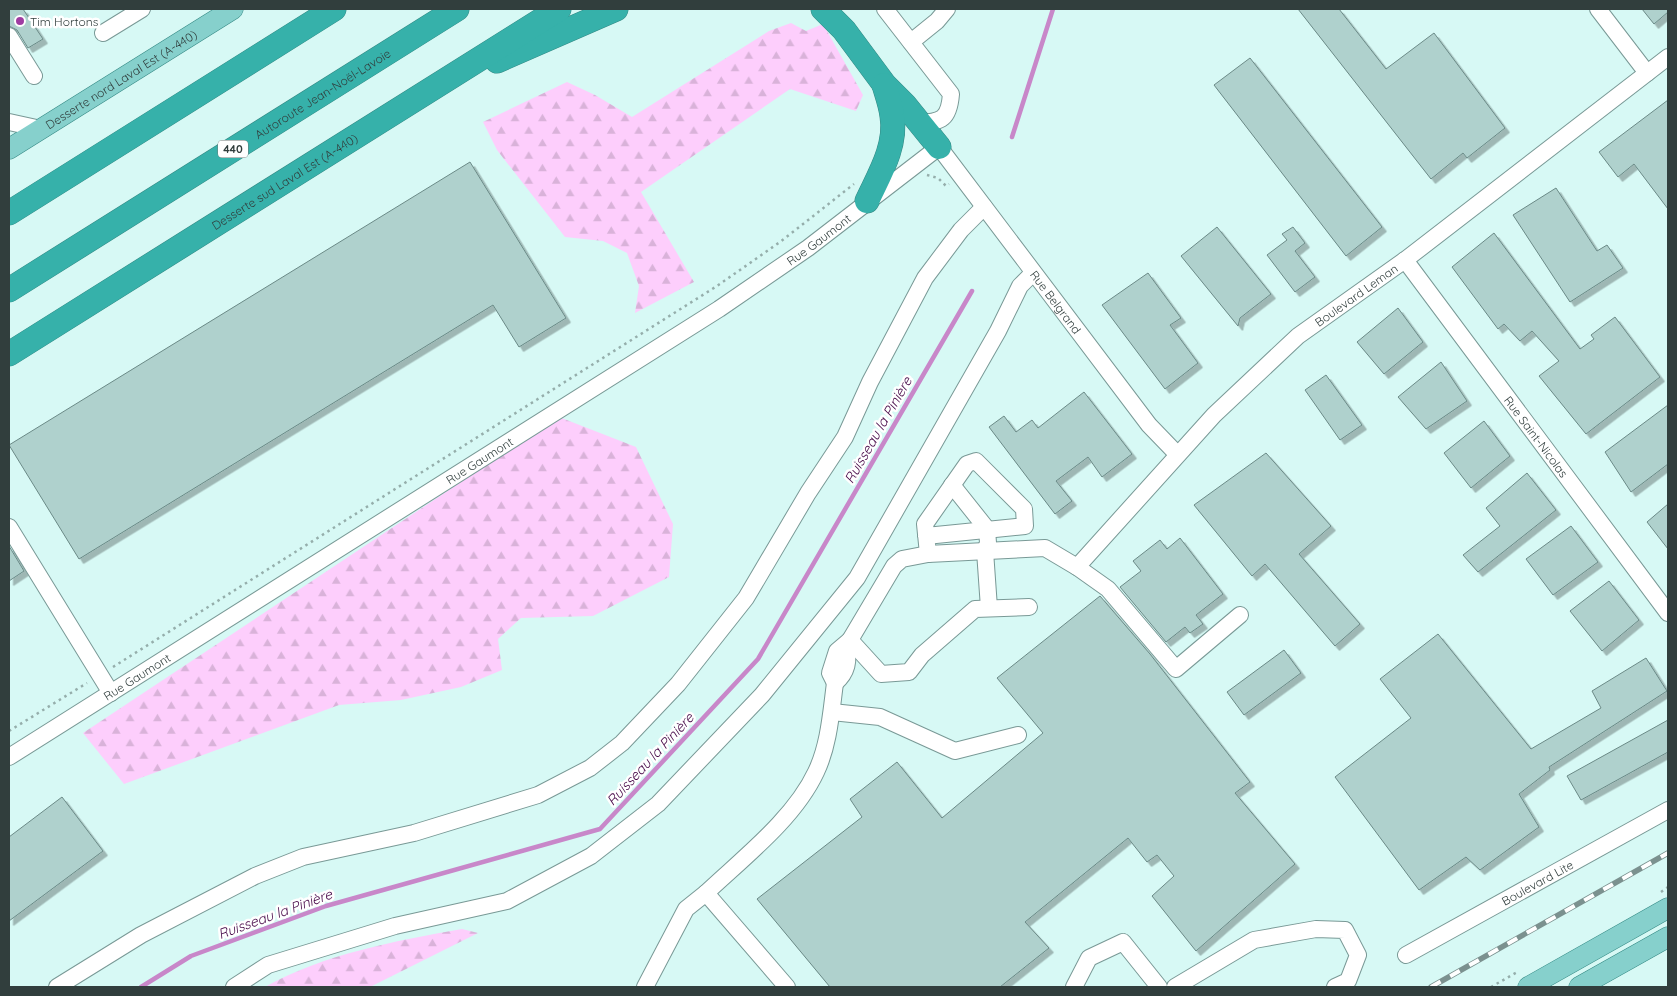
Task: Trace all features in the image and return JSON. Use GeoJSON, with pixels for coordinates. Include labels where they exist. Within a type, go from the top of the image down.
{"type":"FeatureCollection","features":[{"type":"Feature","properties":{"kind":"highway"},"geometry":{"type":"LineString","coordinates":[[9,213],[334,9]]}},
{"type":"Feature","properties":{"kind":"highway","name":"Autoroute Jean-Noël-Lavoie"},"geometry":{"type":"LineString","coordinates":[[9,290],[457,9]]}},
{"type":"Feature","properties":{"kind":"highway","name":"Desserte sud Laval Est (A-440)"},"geometry":{"type":"LineString","coordinates":[[9,354],[559,9]]}},
{"type":"Feature","properties":{"kind":"highway"},"geometry":{"type":"LineString","coordinates":[[435,87],[588,23],[616,9]]}},
{"type":"Feature","properties":{"kind":"highway"},"geometry":{"type":"LineString","coordinates":[[823,9],[844,30],[884,84],[928,122],[939,147]]}},
{"type":"Feature","properties":{"kind":"highway"},"geometry":{"type":"LineString","coordinates":[[862,191],[888,156],[892,138],[892,115],[884,84]]}},
{"type":"Feature","properties":{"kind":"main road","name":"Desserte nord Laval Est (A-440)"},"geometry":{"type":"LineString","coordinates":[[9,149],[233,9]]}},
{"type":"Feature","properties":{"kind":"main road"},"geometry":{"type":"LineString","coordinates":[[1528,987],[1668,908]]}},
{"type":"Feature","properties":{"kind":"main road"},"geometry":{"type":"LineString","coordinates":[[1579,987],[1668,937]]}},
{"type":"Feature","properties":{"kind":"street"},"geometry":{"type":"LineString","coordinates":[[103,33],[142,9]]}},
{"type":"Feature","properties":{"kind":"street"},"geometry":{"type":"LineString","coordinates":[[885,9],[951,94],[949,110],[928,122]]}},
{"type":"Feature","properties":{"kind":"street"},"geometry":{"type":"LineString","coordinates":[[911,42],[937,21],[947,9]]}},
{"type":"Feature","properties":{"kind":"street"},"geometry":{"type":"LineString","coordinates":[[1598,9],[1647,73]]}},
{"type":"Feature","properties":{"kind":"street"},"geometry":{"type":"LineString","coordinates":[[9,36],[34,76]]}},
{"type":"Feature","properties":{"kind":"street","name":"Boulevard Leman"},"geometry":{"type":"LineString","coordinates":[[1077,567],[1176,454],[1298,336],[1405,260],[1668,57]]}},
{"type":"Feature","properties":{"kind":"street"},"geometry":{"type":"LineString","coordinates":[[9,122],[41,129]]}},
{"type":"Feature","properties":{"kind":"street","name":"Rue Gaumont"},"geometry":{"type":"LineString","coordinates":[[9,757],[719,309],[794,259],[862,191],[939,147]]}},
{"type":"Feature","properties":{"kind":"street","name":"Rue Belgrand"},"geometry":{"type":"LineString","coordinates":[[939,147],[1032,273],[1149,425],[1176,454]]}},
{"type":"Feature","properties":{"kind":"street"},"geometry":{"type":"LineString","coordinates":[[57,987],[141,935],[255,876],[303,857],[414,833],[538,795],[590,768],[622,743],[678,684],[746,598],[808,493],[845,437],[870,382],[925,278],[962,230],[984,207]]}},
{"type":"Feature","properties":{"kind":"street","name":"Rue Saint-Nicolas"},"geometry":{"type":"LineString","coordinates":[[1405,260],[1668,613]]}},
{"type":"Feature","properties":{"kind":"street"},"geometry":{"type":"LineString","coordinates":[[234,987],[268,965],[395,926],[507,901],[591,856],[658,804],[762,695],[857,578],[998,331],[1020,286],[1032,273]]}},
{"type":"Feature","properties":{"kind":"street"},"geometry":{"type":"LineString","coordinates":[[926,536],[1025,526],[1024,509],[976,461],[967,464],[925,524],[926,536],[928,554]]}},
{"type":"Feature","properties":{"kind":"street"},"geometry":{"type":"LineString","coordinates":[[952,485],[987,529],[988,543],[986,551],[989,608]]}},
{"type":"Feature","properties":{"kind":"street"},"geometry":{"type":"LineString","coordinates":[[9,527],[111,693]]}},
{"type":"Feature","properties":{"kind":"street"},"geometry":{"type":"LineString","coordinates":[[645,987],[686,909],[706,893],[795,807],[816,772],[830,729],[835,683],[830,673],[837,651],[847,643],[894,566],[902,559],[928,554],[1045,548],[1077,567],[1108,589],[1176,670],[1240,615]]}},
{"type":"Feature","properties":{"kind":"street"},"geometry":{"type":"LineString","coordinates":[[847,643],[881,674],[909,672],[922,655],[975,608],[1029,607]]}},
{"type":"Feature","properties":{"kind":"street"},"geometry":{"type":"LineString","coordinates":[[832,712],[880,717],[955,752],[1018,735]]}},
{"type":"Feature","properties":{"kind":"street","name":"Boulevard Lite"},"geometry":{"type":"LineString","coordinates":[[1406,956],[1668,810]]}},
{"type":"Feature","properties":{"kind":"street"},"geometry":{"type":"LineString","coordinates":[[706,893],[788,987]]}},
{"type":"Feature","properties":{"kind":"street"},"geometry":{"type":"LineString","coordinates":[[1175,987],[1254,940],[1316,929],[1345,930],[1358,955],[1348,981],[1335,987]]}},
{"type":"Feature","properties":{"kind":"street"},"geometry":{"type":"LineString","coordinates":[[1074,987],[1089,958],[1123,942],[1159,987]]}},
{"type":"Feature","properties":{"kind":"path"},"geometry":{"type":"LineString","coordinates":[[924,175],[938,178],[946,186]]}},
{"type":"Feature","properties":{"kind":"path","name":"Rue Gaumont"},"geometry":{"type":"LineString","coordinates":[[110,669],[717,286],[780,242],[862,191]]}},
{"type":"Feature","properties":{"kind":"path","name":"Rue Gaumont"},"geometry":{"type":"LineString","coordinates":[[9,731],[88,682]]}},
{"type":"Feature","properties":{"kind":"green space"},"geometry":{"type":"Polygon","coordinates":[[[791,23],[806,31],[823,24],[863,95],[856,111],[790,89],[641,192],[694,282],[635,313],[639,286],[627,253],[603,241],[565,237],[497,150],[483,122],[567,82],[595,95],[632,117],[769,31],[791,23]]]}},
{"type":"Feature","properties":{"kind":"green space"},"geometry":{"type":"Polygon","coordinates":[[[559,417],[636,447],[673,524],[669,577],[593,616],[521,618],[498,639],[502,670],[461,687],[401,700],[339,705],[124,784],[83,733],[559,417]]]}},
{"type":"Feature","properties":{"kind":"green space"},"geometry":{"type":"Polygon","coordinates":[[[462,929],[478,933],[370,987],[265,987],[336,957],[411,938],[462,929]]]}},
{"type":"Feature","properties":{"kind":"building","name":"Tim Hortons"},"geometry":{"type":"Polygon","coordinates":[[[9,9],[23,9],[43,39],[28,48],[17,30],[9,26],[9,9]]]}},
{"type":"Feature","properties":{"kind":"building"},"geometry":{"type":"Polygon","coordinates":[[[1298,9],[1339,9],[1386,69],[1434,33],[1505,128],[1467,158],[1463,153],[1431,179],[1298,9]]]}},
{"type":"Feature","properties":{"kind":"building"},"geometry":{"type":"Polygon","coordinates":[[[1642,9],[1668,9],[1668,12],[1654,24],[1642,9]]]}},
{"type":"Feature","properties":{"kind":"building"},"geometry":{"type":"Polygon","coordinates":[[[1250,58],[1382,227],[1346,256],[1214,85],[1250,58]]]}},
{"type":"Feature","properties":{"kind":"building"},"geometry":{"type":"Polygon","coordinates":[[[1668,100],[1668,209],[1634,164],[1618,177],[1599,152],[1668,100]]]}},
{"type":"Feature","properties":{"kind":"building"},"geometry":{"type":"Polygon","coordinates":[[[470,162],[566,318],[519,347],[493,305],[79,559],[9,445],[470,162]]]}},
{"type":"Feature","properties":{"kind":"building"},"geometry":{"type":"Polygon","coordinates":[[[1556,188],[1597,251],[1607,245],[1623,268],[1570,302],[1513,215],[1556,188]]]}},
{"type":"Feature","properties":{"kind":"building"},"geometry":{"type":"Polygon","coordinates":[[[1217,227],[1271,294],[1240,318],[1238,326],[1181,256],[1217,227]]]}},
{"type":"Feature","properties":{"kind":"building"},"geometry":{"type":"Polygon","coordinates":[[[1293,227],[1305,243],[1295,251],[1315,277],[1295,292],[1267,255],[1287,240],[1282,234],[1293,227]]]}},
{"type":"Feature","properties":{"kind":"building"},"geometry":{"type":"Polygon","coordinates":[[[1494,233],[1580,349],[1594,339],[1591,335],[1615,317],[1660,377],[1586,434],[1539,376],[1559,361],[1532,331],[1520,341],[1504,324],[1498,329],[1452,267],[1494,233]]]}},
{"type":"Feature","properties":{"kind":"building"},"geometry":{"type":"Polygon","coordinates":[[[1148,273],[1181,318],[1170,325],[1198,363],[1165,389],[1102,305],[1148,273]]]}},
{"type":"Feature","properties":{"kind":"building"},"geometry":{"type":"Polygon","coordinates":[[[1398,308],[1423,342],[1384,374],[1357,342],[1398,308]]]}},
{"type":"Feature","properties":{"kind":"building"},"geometry":{"type":"Polygon","coordinates":[[[1441,362],[1467,401],[1426,429],[1398,397],[1441,362]]]}},
{"type":"Feature","properties":{"kind":"building"},"geometry":{"type":"Polygon","coordinates":[[[1326,375],[1362,425],[1340,440],[1305,390],[1326,375]]]}},
{"type":"Feature","properties":{"kind":"building"},"geometry":{"type":"Polygon","coordinates":[[[1084,392],[1132,454],[1102,477],[1088,457],[1056,481],[1072,501],[1055,514],[989,427],[1004,416],[1016,432],[1032,420],[1038,428],[1084,392]]]}},
{"type":"Feature","properties":{"kind":"building"},"geometry":{"type":"Polygon","coordinates":[[[1668,405],[1668,464],[1631,492],[1605,452],[1668,405]]]}},
{"type":"Feature","properties":{"kind":"building"},"geometry":{"type":"Polygon","coordinates":[[[1484,421],[1510,456],[1471,488],[1444,453],[1484,421]]]}},
{"type":"Feature","properties":{"kind":"building"},"geometry":{"type":"Polygon","coordinates":[[[1266,453],[1331,526],[1299,554],[1360,624],[1335,646],[1265,564],[1252,576],[1194,505],[1266,453]]]}},
{"type":"Feature","properties":{"kind":"building"},"geometry":{"type":"Polygon","coordinates":[[[1527,473],[1556,510],[1478,572],[1463,555],[1500,526],[1486,508],[1527,473]]]}},
{"type":"Feature","properties":{"kind":"building"},"geometry":{"type":"Polygon","coordinates":[[[1668,504],[1668,549],[1647,522],[1668,504]]]}},
{"type":"Feature","properties":{"kind":"building"},"geometry":{"type":"Polygon","coordinates":[[[1571,526],[1598,562],[1553,595],[1526,559],[1571,526]]]}},
{"type":"Feature","properties":{"kind":"building"},"geometry":{"type":"Polygon","coordinates":[[[1180,538],[1223,594],[1196,615],[1203,624],[1190,633],[1185,627],[1166,642],[1120,587],[1141,571],[1133,561],[1160,540],[1167,549],[1180,538]]]}},
{"type":"Feature","properties":{"kind":"building"},"geometry":{"type":"Polygon","coordinates":[[[9,546],[24,571],[9,581],[9,546]]]}},
{"type":"Feature","properties":{"kind":"building"},"geometry":{"type":"Polygon","coordinates":[[[1609,581],[1639,620],[1602,651],[1570,611],[1609,581]]]}},
{"type":"Feature","properties":{"kind":"building"},"geometry":{"type":"Polygon","coordinates":[[[1100,596],[1150,654],[1250,782],[1235,793],[1295,864],[1196,951],[1152,896],[1174,876],[1157,855],[1147,862],[1128,838],[1025,922],[1049,948],[1000,987],[830,987],[757,899],[862,817],[850,799],[897,762],[942,818],[1043,733],[997,678],[1100,596]]]}},
{"type":"Feature","properties":{"kind":"building"},"geometry":{"type":"Polygon","coordinates":[[[1438,634],[1531,749],[1601,708],[1592,691],[1646,658],[1667,691],[1549,767],[1550,770],[1519,794],[1539,827],[1480,870],[1466,857],[1419,890],[1335,777],[1411,718],[1380,679],[1438,634]]]}},
{"type":"Feature","properties":{"kind":"building"},"geometry":{"type":"Polygon","coordinates":[[[1284,650],[1301,673],[1244,715],[1227,692],[1284,650]]]}},
{"type":"Feature","properties":{"kind":"building"},"geometry":{"type":"Polygon","coordinates":[[[1668,720],[1668,752],[1581,800],[1567,776],[1668,720]]]}},
{"type":"Feature","properties":{"kind":"building"},"geometry":{"type":"Polygon","coordinates":[[[62,797],[103,851],[9,921],[9,837],[62,797]]]}},
{"type":"Feature","properties":{"kind":"waterway","name":"Ruisseau la Pinière"},"geometry":{"type":"LineString","coordinates":[[1012,137],[1053,9]]}},
{"type":"Feature","properties":{"kind":"waterway","name":"Ruisseau la Pinière"},"geometry":{"type":"LineString","coordinates":[[141,987],[191,956],[326,906],[600,829],[758,659],[972,291]]}},
{"type":"Feature","properties":{"kind":"railway"},"geometry":{"type":"LineString","coordinates":[[1431,987],[1668,853]]}},
{"type":"Feature","properties":{"kind":"place","name":"Tim Hortons"},"geometry":{"type":"Point","coordinates":[20,21]}}]}
